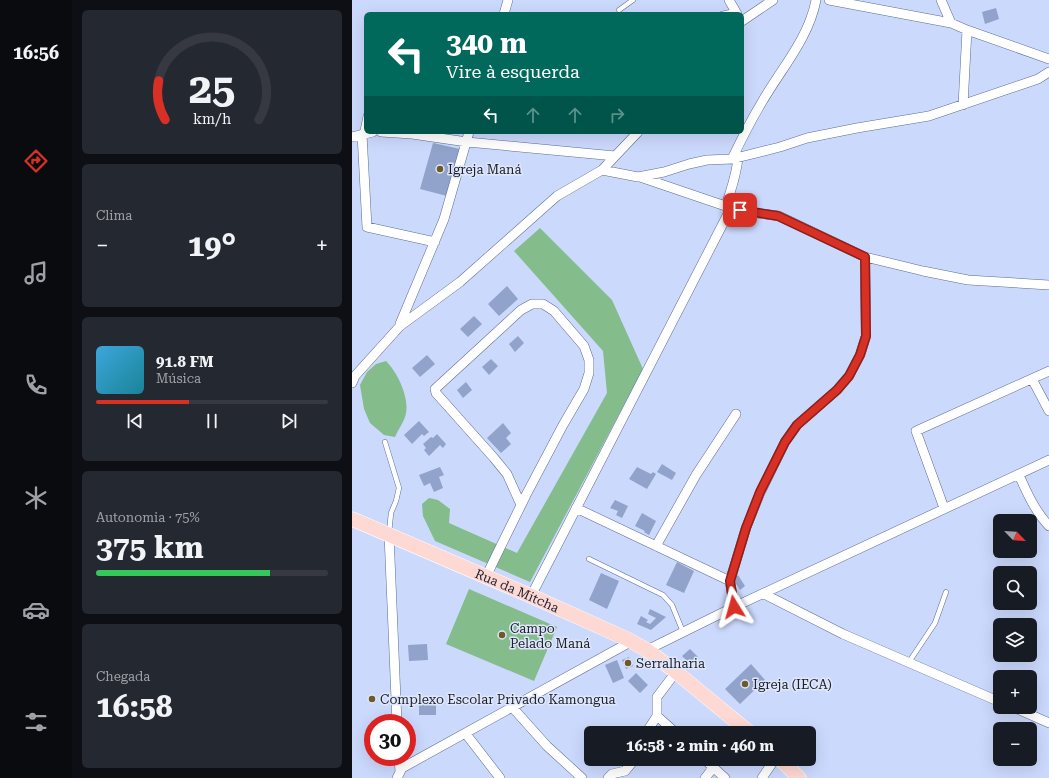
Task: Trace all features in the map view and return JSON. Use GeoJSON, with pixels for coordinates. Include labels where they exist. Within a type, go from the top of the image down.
{"type":"FeatureCollection","features":[{"type":"Feature","properties":{"kind":"main road","name":"Rua da Mitcha"},"geometry":{"type":"LineString","coordinates":[[352,519],[531,596],[632,642],[647,650],[676,672],[742,726]]}},
{"type":"Feature","properties":{"kind":"main road"},"geometry":{"type":"LineString","coordinates":[[787,766],[799,778]]}},
{"type":"Feature","properties":{"kind":"street"},"geometry":{"type":"LineString","coordinates":[[505,12],[508,0]]}},
{"type":"Feature","properties":{"kind":"street"},"geometry":{"type":"LineString","coordinates":[[729,0],[736,12]]}},
{"type":"Feature","properties":{"kind":"street"},"geometry":{"type":"LineString","coordinates":[[744,20],[772,0]]}},
{"type":"Feature","properties":{"kind":"street"},"geometry":{"type":"LineString","coordinates":[[531,596],[728,207],[737,168],[735,158],[762,101],[779,76],[806,30],[814,10],[816,0]]}},
{"type":"Feature","properties":{"kind":"street"},"geometry":{"type":"LineString","coordinates":[[829,0],[951,23],[1049,59]]}},
{"type":"Feature","properties":{"kind":"street"},"geometry":{"type":"LineString","coordinates":[[941,0],[951,23]]}},
{"type":"Feature","properties":{"kind":"street"},"geometry":{"type":"LineString","coordinates":[[963,105],[967,30]]}},
{"type":"Feature","properties":{"kind":"street"},"geometry":{"type":"LineString","coordinates":[[638,177],[664,172],[701,161],[735,158],[780,147],[807,138],[870,125],[929,116],[1038,79],[1049,72]]}},
{"type":"Feature","properties":{"kind":"street"},"geometry":{"type":"LineString","coordinates":[[352,137],[362,134],[366,227],[435,242]]}},
{"type":"Feature","properties":{"kind":"street"},"geometry":{"type":"LineString","coordinates":[[398,134],[615,156]]}},
{"type":"Feature","properties":{"kind":"street"},"geometry":{"type":"LineString","coordinates":[[400,326],[444,219],[469,134]]}},
{"type":"Feature","properties":{"kind":"street"},"geometry":{"type":"LineString","coordinates":[[353,376],[400,326],[460,282],[556,196],[602,170],[636,134]]}},
{"type":"Feature","properties":{"kind":"street"},"geometry":{"type":"LineString","coordinates":[[602,170],[638,177],[728,207],[778,216],[865,257],[968,280],[1049,285]]}},
{"type":"Feature","properties":{"kind":"street"},"geometry":{"type":"LineString","coordinates":[[734,607],[730,581],[746,528],[757,500],[785,442],[797,425],[841,386],[849,376],[860,355],[866,336],[865,257]]}},
{"type":"Feature","properties":{"kind":"street"},"geometry":{"type":"LineString","coordinates":[[486,577],[563,425],[584,388],[589,373],[589,360],[584,346],[554,311],[543,304],[532,304],[521,310],[435,389],[436,393],[507,474],[522,505]]}},
{"type":"Feature","properties":{"kind":"street"},"geometry":{"type":"LineString","coordinates":[[944,508],[916,432],[1049,371]]}},
{"type":"Feature","properties":{"kind":"street"},"geometry":{"type":"LineString","coordinates":[[1032,379],[1049,411]]}},
{"type":"Feature","properties":{"kind":"street"},"geometry":{"type":"LineString","coordinates":[[656,546],[685,494],[736,414]]}},
{"type":"Feature","properties":{"kind":"street"},"geometry":{"type":"LineString","coordinates":[[647,650],[734,607],[1049,460]]}},
{"type":"Feature","properties":{"kind":"street"},"geometry":{"type":"LineString","coordinates":[[1019,475],[1040,517],[1049,526]]}},
{"type":"Feature","properties":{"kind":"street"},"geometry":{"type":"LineString","coordinates":[[576,508],[730,581]]}},
{"type":"Feature","properties":{"kind":"street"},"geometry":{"type":"LineString","coordinates":[[389,535],[397,714]]}},
{"type":"Feature","properties":{"kind":"street"},"geometry":{"type":"LineString","coordinates":[[764,594],[843,634],[993,699]]}},
{"type":"Feature","properties":{"kind":"street"},"geometry":{"type":"LineString","coordinates":[[398,775],[402,768],[632,642]]}},
{"type":"Feature","properties":{"kind":"street"},"geometry":{"type":"LineString","coordinates":[[651,726],[657,716],[657,697],[676,672]]}},
{"type":"Feature","properties":{"kind":"street"},"geometry":{"type":"LineString","coordinates":[[512,707],[547,746],[579,776]]}},
{"type":"Feature","properties":{"kind":"street"},"geometry":{"type":"LineString","coordinates":[[1029,714],[1049,723]]}},
{"type":"Feature","properties":{"kind":"street"},"geometry":{"type":"LineString","coordinates":[[657,716],[668,726]]}},
{"type":"Feature","properties":{"kind":"street"},"geometry":{"type":"LineString","coordinates":[[466,734],[500,778]]}},
{"type":"Feature","properties":{"kind":"street"},"geometry":{"type":"LineString","coordinates":[[608,778],[612,774],[626,771],[630,766]]}},
{"type":"Feature","properties":{"kind":"street"},"geometry":{"type":"LineString","coordinates":[[762,778],[770,766]]}},
{"type":"Feature","properties":{"kind":"street"},"geometry":{"type":"LineString","coordinates":[[705,778],[713,768],[725,778]]}},
{"type":"Feature","properties":{"kind":"lane"},"geometry":{"type":"LineString","coordinates":[[620,10],[633,0]]}},
{"type":"Feature","properties":{"kind":"lane"},"geometry":{"type":"LineString","coordinates":[[362,134],[364,124]]}},
{"type":"Feature","properties":{"kind":"lane"},"geometry":{"type":"LineString","coordinates":[[385,442],[399,488],[391,513],[389,535]]}},
{"type":"Feature","properties":{"kind":"lane"},"geometry":{"type":"LineString","coordinates":[[589,559],[663,595],[672,605],[683,632]]}},
{"type":"Feature","properties":{"kind":"lane"},"geometry":{"type":"LineString","coordinates":[[909,662],[935,623],[946,592]]}},
{"type":"Feature","properties":{"kind":"green space"},"geometry":{"type":"Polygon","coordinates":[[[540,228],[612,300],[643,369],[530,582],[435,541],[423,516],[422,504],[429,498],[438,500],[450,509],[449,523],[517,553],[607,393],[603,351],[514,251],[540,228]]]}},
{"type":"Feature","properties":{"kind":"green space"},"geometry":{"type":"Polygon","coordinates":[[[386,361],[391,366],[399,380],[405,395],[406,403],[405,417],[395,437],[384,435],[370,423],[364,409],[360,385],[367,372],[376,364],[386,361]]]}},
{"type":"Feature","properties":{"kind":"green space","name":"Campo Pelado Maná"},"geometry":{"type":"Polygon","coordinates":[[[469,589],[557,627],[534,681],[446,644],[469,589]]]}},
{"type":"Feature","properties":{"kind":"building"},"geometry":{"type":"Polygon","coordinates":[[[996,8],[999,19],[985,24],[982,12],[996,8]]]}},
{"type":"Feature","properties":{"kind":"building","name":"Igreja Maná"},"geometry":{"type":"Polygon","coordinates":[[[433,143],[460,149],[447,196],[420,189],[433,143]]]}},
{"type":"Feature","properties":{"kind":"building"},"geometry":{"type":"Polygon","coordinates":[[[507,286],[518,299],[499,316],[488,304],[507,286]]]}},
{"type":"Feature","properties":{"kind":"building"},"geometry":{"type":"Polygon","coordinates":[[[474,316],[482,324],[468,337],[460,329],[474,316]]]}},
{"type":"Feature","properties":{"kind":"building"},"geometry":{"type":"Polygon","coordinates":[[[518,336],[524,343],[515,352],[509,344],[518,336]]]}},
{"type":"Feature","properties":{"kind":"building"},"geometry":{"type":"Polygon","coordinates":[[[427,355],[435,364],[420,377],[412,368],[427,355]]]}},
{"type":"Feature","properties":{"kind":"building"},"geometry":{"type":"Polygon","coordinates":[[[491,359],[498,366],[489,375],[482,367],[491,359]]]}},
{"type":"Feature","properties":{"kind":"building"},"geometry":{"type":"Polygon","coordinates":[[[466,382],[472,390],[463,398],[457,390],[466,382]]]}},
{"type":"Feature","properties":{"kind":"building"},"geometry":{"type":"Polygon","coordinates":[[[419,421],[429,432],[424,436],[422,434],[412,444],[404,435],[419,421]]]}},
{"type":"Feature","properties":{"kind":"building"},"geometry":{"type":"Polygon","coordinates":[[[503,423],[511,433],[506,438],[511,444],[501,453],[487,438],[503,423]]]}},
{"type":"Feature","properties":{"kind":"building"},"geometry":{"type":"Polygon","coordinates":[[[437,434],[446,444],[443,448],[440,445],[429,456],[424,450],[426,448],[423,444],[437,434]]]}},
{"type":"Feature","properties":{"kind":"building"},"geometry":{"type":"Polygon","coordinates":[[[662,464],[676,473],[672,480],[657,472],[662,464]]]}},
{"type":"Feature","properties":{"kind":"building"},"geometry":{"type":"Polygon","coordinates":[[[440,467],[444,475],[439,477],[443,488],[434,492],[430,483],[424,486],[419,475],[440,467]]]}},
{"type":"Feature","properties":{"kind":"building"},"geometry":{"type":"Polygon","coordinates":[[[637,467],[651,474],[653,472],[656,474],[647,489],[629,479],[637,467]]]}},
{"type":"Feature","properties":{"kind":"building"},"geometry":{"type":"Polygon","coordinates":[[[615,500],[628,506],[622,518],[616,515],[618,511],[610,508],[615,500]]]}},
{"type":"Feature","properties":{"kind":"building"},"geometry":{"type":"Polygon","coordinates":[[[642,513],[656,521],[649,535],[644,532],[645,531],[635,526],[642,513]]]}},
{"type":"Feature","properties":{"kind":"building"},"geometry":{"type":"Polygon","coordinates":[[[677,562],[694,571],[684,593],[666,585],[677,562]]]}},
{"type":"Feature","properties":{"kind":"building"},"geometry":{"type":"Polygon","coordinates":[[[601,573],[619,581],[607,609],[589,600],[601,573]]]}},
{"type":"Feature","properties":{"kind":"building"},"geometry":{"type":"Polygon","coordinates":[[[738,575],[745,586],[740,590],[733,579],[738,575]]]}},
{"type":"Feature","properties":{"kind":"building"},"geometry":{"type":"Polygon","coordinates":[[[650,609],[666,617],[651,630],[637,624],[641,616],[648,620],[646,622],[650,624],[656,618],[648,614],[650,609]]]}},
{"type":"Feature","properties":{"kind":"building"},"geometry":{"type":"Polygon","coordinates":[[[427,644],[428,660],[409,661],[408,645],[427,644]]]}},
{"type":"Feature","properties":{"kind":"building"},"geometry":{"type":"Polygon","coordinates":[[[690,649],[698,657],[690,664],[682,656],[690,649]]]}},
{"type":"Feature","properties":{"kind":"building","name":"Serralharia"},"geometry":{"type":"Polygon","coordinates":[[[629,657],[633,666],[626,669],[622,660],[629,657]]]}},
{"type":"Feature","properties":{"kind":"building"},"geometry":{"type":"Polygon","coordinates":[[[617,660],[624,678],[613,683],[605,665],[617,660]]]}},
{"type":"Feature","properties":{"kind":"building","name":"Igreja (IECA)"},"geometry":{"type":"Polygon","coordinates":[[[751,664],[765,680],[740,704],[725,689],[751,664]]]}},
{"type":"Feature","properties":{"kind":"building"},"geometry":{"type":"Polygon","coordinates":[[[636,673],[648,685],[640,693],[628,681],[636,673]]]}},
{"type":"Feature","properties":{"kind":"building"},"geometry":{"type":"Polygon","coordinates":[[[419,705],[436,705],[436,715],[419,715],[419,705]]]}},
{"type":"Feature","properties":{"kind":"place","name":"Igreja Maná"},"geometry":{"type":"Point","coordinates":[440,169]}},
{"type":"Feature","properties":{"kind":"place","name":"Campo Pelado Maná"},"geometry":{"type":"Point","coordinates":[502,635]}},
{"type":"Feature","properties":{"kind":"place","name":"Serralharia"},"geometry":{"type":"Point","coordinates":[628,663]}},
{"type":"Feature","properties":{"kind":"place","name":"Igreja (IECA)"},"geometry":{"type":"Point","coordinates":[745,684]}},
{"type":"Feature","properties":{"kind":"place","name":"Complexo Escolar Privado Kamongua"},"geometry":{"type":"Point","coordinates":[372,699]}},
{"type":"Feature","properties":{"kind":"route"},"geometry":{"type":"LineString","coordinates":[[734,607],[730,581],[746,528],[760,492],[785,442],[797,425],[837,390],[849,376],[860,355],[866,336],[865,257],[778,216],[740,210]]}}]}
